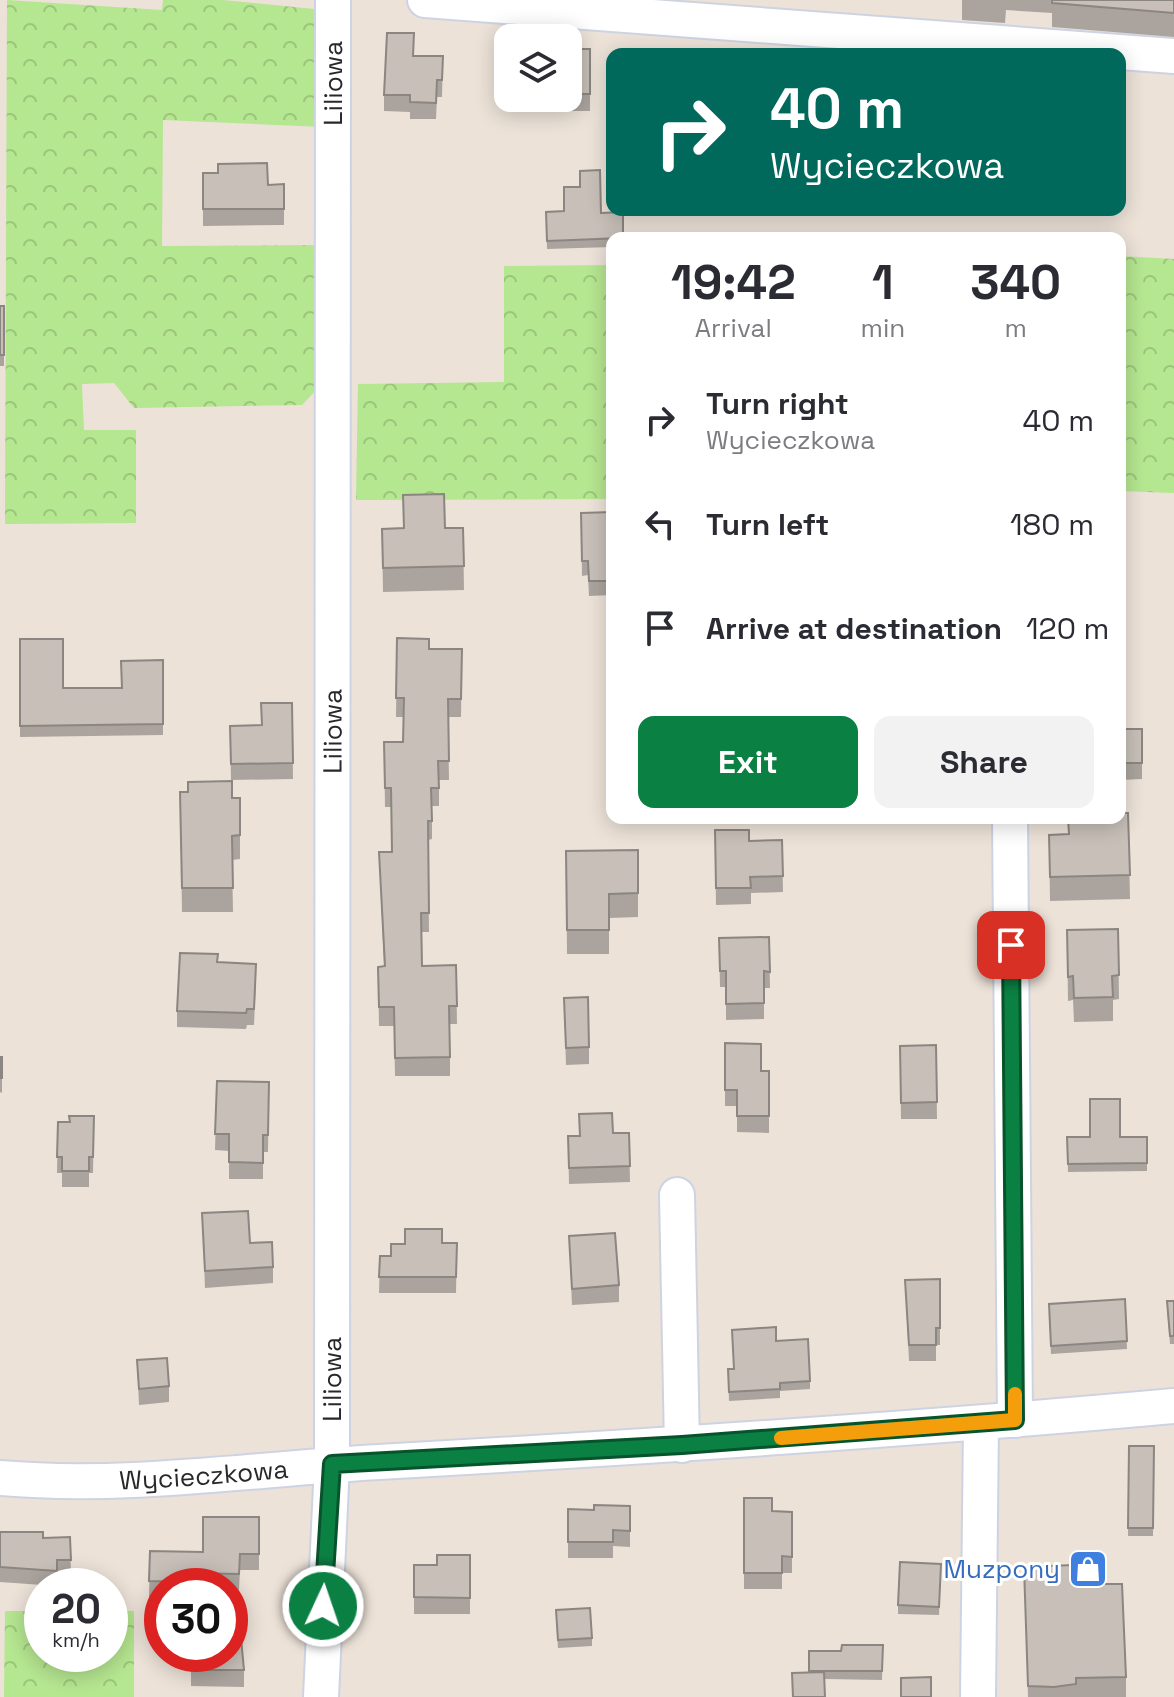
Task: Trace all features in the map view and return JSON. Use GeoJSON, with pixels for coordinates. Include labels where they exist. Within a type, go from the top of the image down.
{"type":"FeatureCollection","features":[{"type":"Feature","properties":{"kind":"street","name":"Liliowa"},"geometry":{"type":"LineString","coordinates":[[321,1697],[332,1464],[333,0]]}},
{"type":"Feature","properties":{"kind":"street"},"geometry":{"type":"LineString","coordinates":[[425,0],[776,13],[1100,48]]}},
{"type":"Feature","properties":{"kind":"street"},"geometry":{"type":"LineString","coordinates":[[1126,51],[1174,56]]}},
{"type":"Feature","properties":{"kind":"street"},"geometry":{"type":"LineString","coordinates":[[1010,824],[1015,1420]]}},
{"type":"Feature","properties":{"kind":"street"},"geometry":{"type":"LineString","coordinates":[[677,1195],[682,1445]]}},
{"type":"Feature","properties":{"kind":"street","name":"Wycieczkowa"},"geometry":{"type":"LineString","coordinates":[[0,1478],[90,1484],[332,1464],[682,1445],[1174,1406]]}},
{"type":"Feature","properties":{"kind":"street"},"geometry":{"type":"LineString","coordinates":[[978,1697],[981,1423]]}},
{"type":"Feature","properties":{"kind":"green space"},"geometry":{"type":"Polygon","coordinates":[[[7,0],[162,10],[163,0],[223,0],[324,10],[323,127],[163,120],[162,246],[323,245],[323,383],[302,405],[134,408],[114,383],[82,384],[84,430],[136,430],[136,523],[5,524],[7,0]]]}},
{"type":"Feature","properties":{"kind":"green space"},"geometry":{"type":"Polygon","coordinates":[[[1126,256],[1174,259],[1174,493],[1126,491],[1126,256]]]}},
{"type":"Feature","properties":{"kind":"green space"},"geometry":{"type":"Polygon","coordinates":[[[606,265],[606,499],[356,500],[358,384],[504,382],[504,266],[606,265]]]}},
{"type":"Feature","properties":{"kind":"green space"},"geometry":{"type":"Polygon","coordinates":[[[5,1611],[24,1611],[24,1672],[128,1672],[128,1611],[134,1611],[134,1697],[4,1697],[5,1611]]]}},
{"type":"Feature","properties":{"kind":"building"},"geometry":{"type":"Polygon","coordinates":[[[1052,0],[1174,0],[1174,13],[1052,3],[1052,0]]]}},
{"type":"Feature","properties":{"kind":"building"},"geometry":{"type":"Polygon","coordinates":[[[387,33],[414,33],[413,56],[443,56],[442,80],[437,80],[436,103],[410,102],[410,95],[384,95],[387,33]]]}},
{"type":"Feature","properties":{"kind":"building"},"geometry":{"type":"Polygon","coordinates":[[[582,49],[590,49],[590,94],[582,94],[582,49]]]}},
{"type":"Feature","properties":{"kind":"building"},"geometry":{"type":"Polygon","coordinates":[[[267,163],[268,185],[284,184],[284,209],[203,209],[203,173],[218,173],[218,164],[267,163]]]}},
{"type":"Feature","properties":{"kind":"building"},"geometry":{"type":"Polygon","coordinates":[[[600,170],[601,213],[623,216],[623,232],[606,232],[606,239],[547,241],[546,212],[564,211],[564,187],[580,187],[580,171],[600,170]]]}},
{"type":"Feature","properties":{"kind":"building"},"geometry":{"type":"Polygon","coordinates":[[[0,306],[4,306],[4,355],[0,355],[0,306]]]}},
{"type":"Feature","properties":{"kind":"building"},"geometry":{"type":"Polygon","coordinates":[[[444,494],[445,528],[463,528],[464,566],[383,568],[382,529],[404,528],[403,495],[444,494]]]}},
{"type":"Feature","properties":{"kind":"building"},"geometry":{"type":"Polygon","coordinates":[[[606,512],[606,581],[589,581],[588,561],[582,561],[581,513],[606,512]]]}},
{"type":"Feature","properties":{"kind":"building"},"geometry":{"type":"Polygon","coordinates":[[[397,638],[429,639],[429,649],[462,649],[461,699],[448,699],[449,761],[438,761],[439,788],[431,788],[432,821],[428,821],[429,913],[421,913],[422,966],[456,965],[457,1006],[449,1006],[450,1057],[395,1058],[394,1007],[379,1007],[378,967],[385,966],[379,852],[392,852],[391,788],[385,788],[384,742],[403,742],[404,698],[396,698],[397,638]]]}},
{"type":"Feature","properties":{"kind":"building"},"geometry":{"type":"Polygon","coordinates":[[[20,639],[63,639],[63,688],[122,688],[121,661],[163,660],[163,724],[20,726],[20,639]]]}},
{"type":"Feature","properties":{"kind":"building"},"geometry":{"type":"Polygon","coordinates":[[[261,703],[292,703],[293,763],[231,764],[230,726],[262,725],[261,703]]]}},
{"type":"Feature","properties":{"kind":"building"},"geometry":{"type":"Polygon","coordinates":[[[1126,729],[1142,729],[1142,763],[1126,763],[1126,729]]]}},
{"type":"Feature","properties":{"kind":"building"},"geometry":{"type":"Polygon","coordinates":[[[232,781],[232,798],[240,798],[240,835],[232,836],[233,888],[182,888],[180,792],[188,792],[188,782],[232,781]]]}},
{"type":"Feature","properties":{"kind":"building"},"geometry":{"type":"Polygon","coordinates":[[[1128,813],[1130,875],[1050,877],[1049,835],[1069,834],[1068,824],[1126,824],[1128,813]]]}},
{"type":"Feature","properties":{"kind":"building"},"geometry":{"type":"Polygon","coordinates":[[[715,830],[749,830],[749,841],[782,840],[783,876],[750,877],[751,888],[716,888],[715,830]]]}},
{"type":"Feature","properties":{"kind":"building"},"geometry":{"type":"Polygon","coordinates":[[[638,850],[638,893],[609,894],[609,930],[567,930],[566,851],[638,850]]]}},
{"type":"Feature","properties":{"kind":"building"},"geometry":{"type":"Polygon","coordinates":[[[1118,929],[1119,975],[1112,976],[1113,997],[1074,998],[1073,976],[1068,977],[1067,930],[1118,929]]]}},
{"type":"Feature","properties":{"kind":"building"},"geometry":{"type":"Polygon","coordinates":[[[769,937],[770,972],[764,971],[764,1003],[726,1004],[726,971],[720,971],[719,938],[769,937]]]}},
{"type":"Feature","properties":{"kind":"building"},"geometry":{"type":"Polygon","coordinates":[[[180,953],[218,954],[217,962],[256,964],[254,1009],[247,1009],[246,1013],[177,1011],[180,953]]]}},
{"type":"Feature","properties":{"kind":"building"},"geometry":{"type":"Polygon","coordinates":[[[588,997],[589,1047],[566,1048],[564,998],[588,997]]]}},
{"type":"Feature","properties":{"kind":"building"},"geometry":{"type":"Polygon","coordinates":[[[725,1043],[761,1044],[761,1071],[769,1071],[769,1116],[737,1116],[737,1090],[725,1090],[725,1043]]]}},
{"type":"Feature","properties":{"kind":"building"},"geometry":{"type":"Polygon","coordinates":[[[936,1045],[937,1102],[901,1103],[900,1046],[936,1045]]]}},
{"type":"Feature","properties":{"kind":"building"},"geometry":{"type":"Polygon","coordinates":[[[2,1057],[2,1078],[0,1078],[2,1057]]]}},
{"type":"Feature","properties":{"kind":"building"},"geometry":{"type":"Polygon","coordinates":[[[217,1081],[269,1082],[268,1135],[263,1135],[263,1163],[229,1162],[229,1134],[215,1134],[217,1081]]]}},
{"type":"Feature","properties":{"kind":"building"},"geometry":{"type":"Polygon","coordinates":[[[1090,1099],[1120,1099],[1120,1137],[1147,1137],[1147,1163],[1068,1164],[1067,1137],[1090,1137],[1090,1099]]]}},
{"type":"Feature","properties":{"kind":"building"},"geometry":{"type":"Polygon","coordinates":[[[612,1113],[613,1133],[629,1133],[630,1166],[569,1168],[568,1136],[580,1136],[579,1114],[612,1113]]]}},
{"type":"Feature","properties":{"kind":"building"},"geometry":{"type":"Polygon","coordinates":[[[69,1116],[94,1116],[93,1157],[89,1157],[89,1171],[62,1171],[62,1157],[57,1157],[58,1122],[70,1122],[69,1116]]]}},
{"type":"Feature","properties":{"kind":"building"},"geometry":{"type":"Polygon","coordinates":[[[248,1211],[250,1243],[272,1242],[273,1267],[205,1271],[202,1213],[248,1211]]]}},
{"type":"Feature","properties":{"kind":"building"},"geometry":{"type":"Polygon","coordinates":[[[405,1229],[442,1229],[442,1243],[457,1243],[456,1277],[379,1277],[380,1256],[391,1256],[391,1244],[405,1244],[405,1229]]]}},
{"type":"Feature","properties":{"kind":"building"},"geometry":{"type":"Polygon","coordinates":[[[615,1233],[619,1285],[572,1289],[569,1236],[615,1233]]]}},
{"type":"Feature","properties":{"kind":"building"},"geometry":{"type":"Polygon","coordinates":[[[940,1279],[940,1328],[936,1328],[936,1345],[909,1345],[905,1280],[940,1279]]]}},
{"type":"Feature","properties":{"kind":"building"},"geometry":{"type":"Polygon","coordinates":[[[1125,1299],[1127,1341],[1051,1346],[1049,1304],[1125,1299]]]}},
{"type":"Feature","properties":{"kind":"building"},"geometry":{"type":"Polygon","coordinates":[[[1167,1301],[1174,1301],[1174,1336],[1170,1336],[1167,1301]]]}},
{"type":"Feature","properties":{"kind":"building"},"geometry":{"type":"Polygon","coordinates":[[[776,1327],[776,1341],[808,1339],[810,1381],[780,1383],[780,1389],[729,1392],[728,1369],[734,1369],[732,1330],[776,1327]]]}},
{"type":"Feature","properties":{"kind":"building"},"geometry":{"type":"Polygon","coordinates":[[[167,1358],[169,1386],[139,1389],[137,1360],[167,1358]]]}},
{"type":"Feature","properties":{"kind":"building"},"geometry":{"type":"Polygon","coordinates":[[[1129,1446],[1154,1446],[1153,1528],[1128,1528],[1129,1446]]]}},
{"type":"Feature","properties":{"kind":"building"},"geometry":{"type":"Polygon","coordinates":[[[744,1498],[772,1498],[772,1511],[792,1512],[792,1557],[782,1556],[782,1573],[744,1573],[744,1498]]]}},
{"type":"Feature","properties":{"kind":"building"},"geometry":{"type":"Polygon","coordinates":[[[594,1505],[630,1506],[630,1531],[613,1530],[613,1542],[568,1542],[568,1509],[594,1510],[594,1505]]]}},
{"type":"Feature","properties":{"kind":"building"},"geometry":{"type":"Polygon","coordinates":[[[203,1517],[259,1517],[259,1554],[240,1554],[239,1568],[149,1568],[150,1551],[203,1552],[203,1517]]]}},
{"type":"Feature","properties":{"kind":"building"},"geometry":{"type":"Polygon","coordinates":[[[0,1532],[43,1532],[43,1538],[70,1537],[71,1560],[57,1560],[57,1568],[0,1567],[0,1532]]]}},
{"type":"Feature","properties":{"kind":"building"},"geometry":{"type":"Polygon","coordinates":[[[437,1555],[470,1555],[470,1598],[414,1597],[414,1565],[437,1565],[437,1555]]]}},
{"type":"Feature","properties":{"kind":"building"},"geometry":{"type":"Polygon","coordinates":[[[900,1562],[941,1564],[939,1607],[898,1605],[900,1562]]]}},
{"type":"Feature","properties":{"kind":"building"},"geometry":{"type":"Polygon","coordinates":[[[1073,1565],[1073,1584],[1122,1584],[1126,1677],[1076,1678],[1076,1684],[1028,1686],[1024,1567],[1073,1565]]]}},
{"type":"Feature","properties":{"kind":"building"},"geometry":{"type":"Polygon","coordinates":[[[590,1608],[592,1638],[558,1640],[556,1610],[590,1608]]]}},
{"type":"Feature","properties":{"kind":"building"},"geometry":{"type":"Polygon","coordinates":[[[842,1645],[883,1645],[882,1671],[809,1671],[809,1651],[841,1651],[842,1645]]]}},
{"type":"Feature","properties":{"kind":"building"},"geometry":{"type":"Polygon","coordinates":[[[824,1672],[825,1697],[793,1697],[792,1673],[824,1672]]]}},
{"type":"Feature","properties":{"kind":"building"},"geometry":{"type":"Polygon","coordinates":[[[931,1677],[931,1697],[901,1697],[901,1678],[931,1677]]]}},
{"type":"Feature","properties":{"kind":"slow traffic"},"geometry":{"type":"LineString","coordinates":[[781,1438],[1015,1420],[1015,1394]]}},
{"type":"Feature","properties":{"kind":"place","name":"Muzpony"},"geometry":{"type":"Point","coordinates":[1088,1569]}},
{"type":"Feature","properties":{"kind":"route"},"geometry":{"type":"LineString","coordinates":[[323,1606],[332,1464],[682,1445],[1015,1420],[1011,945]]}}]}
